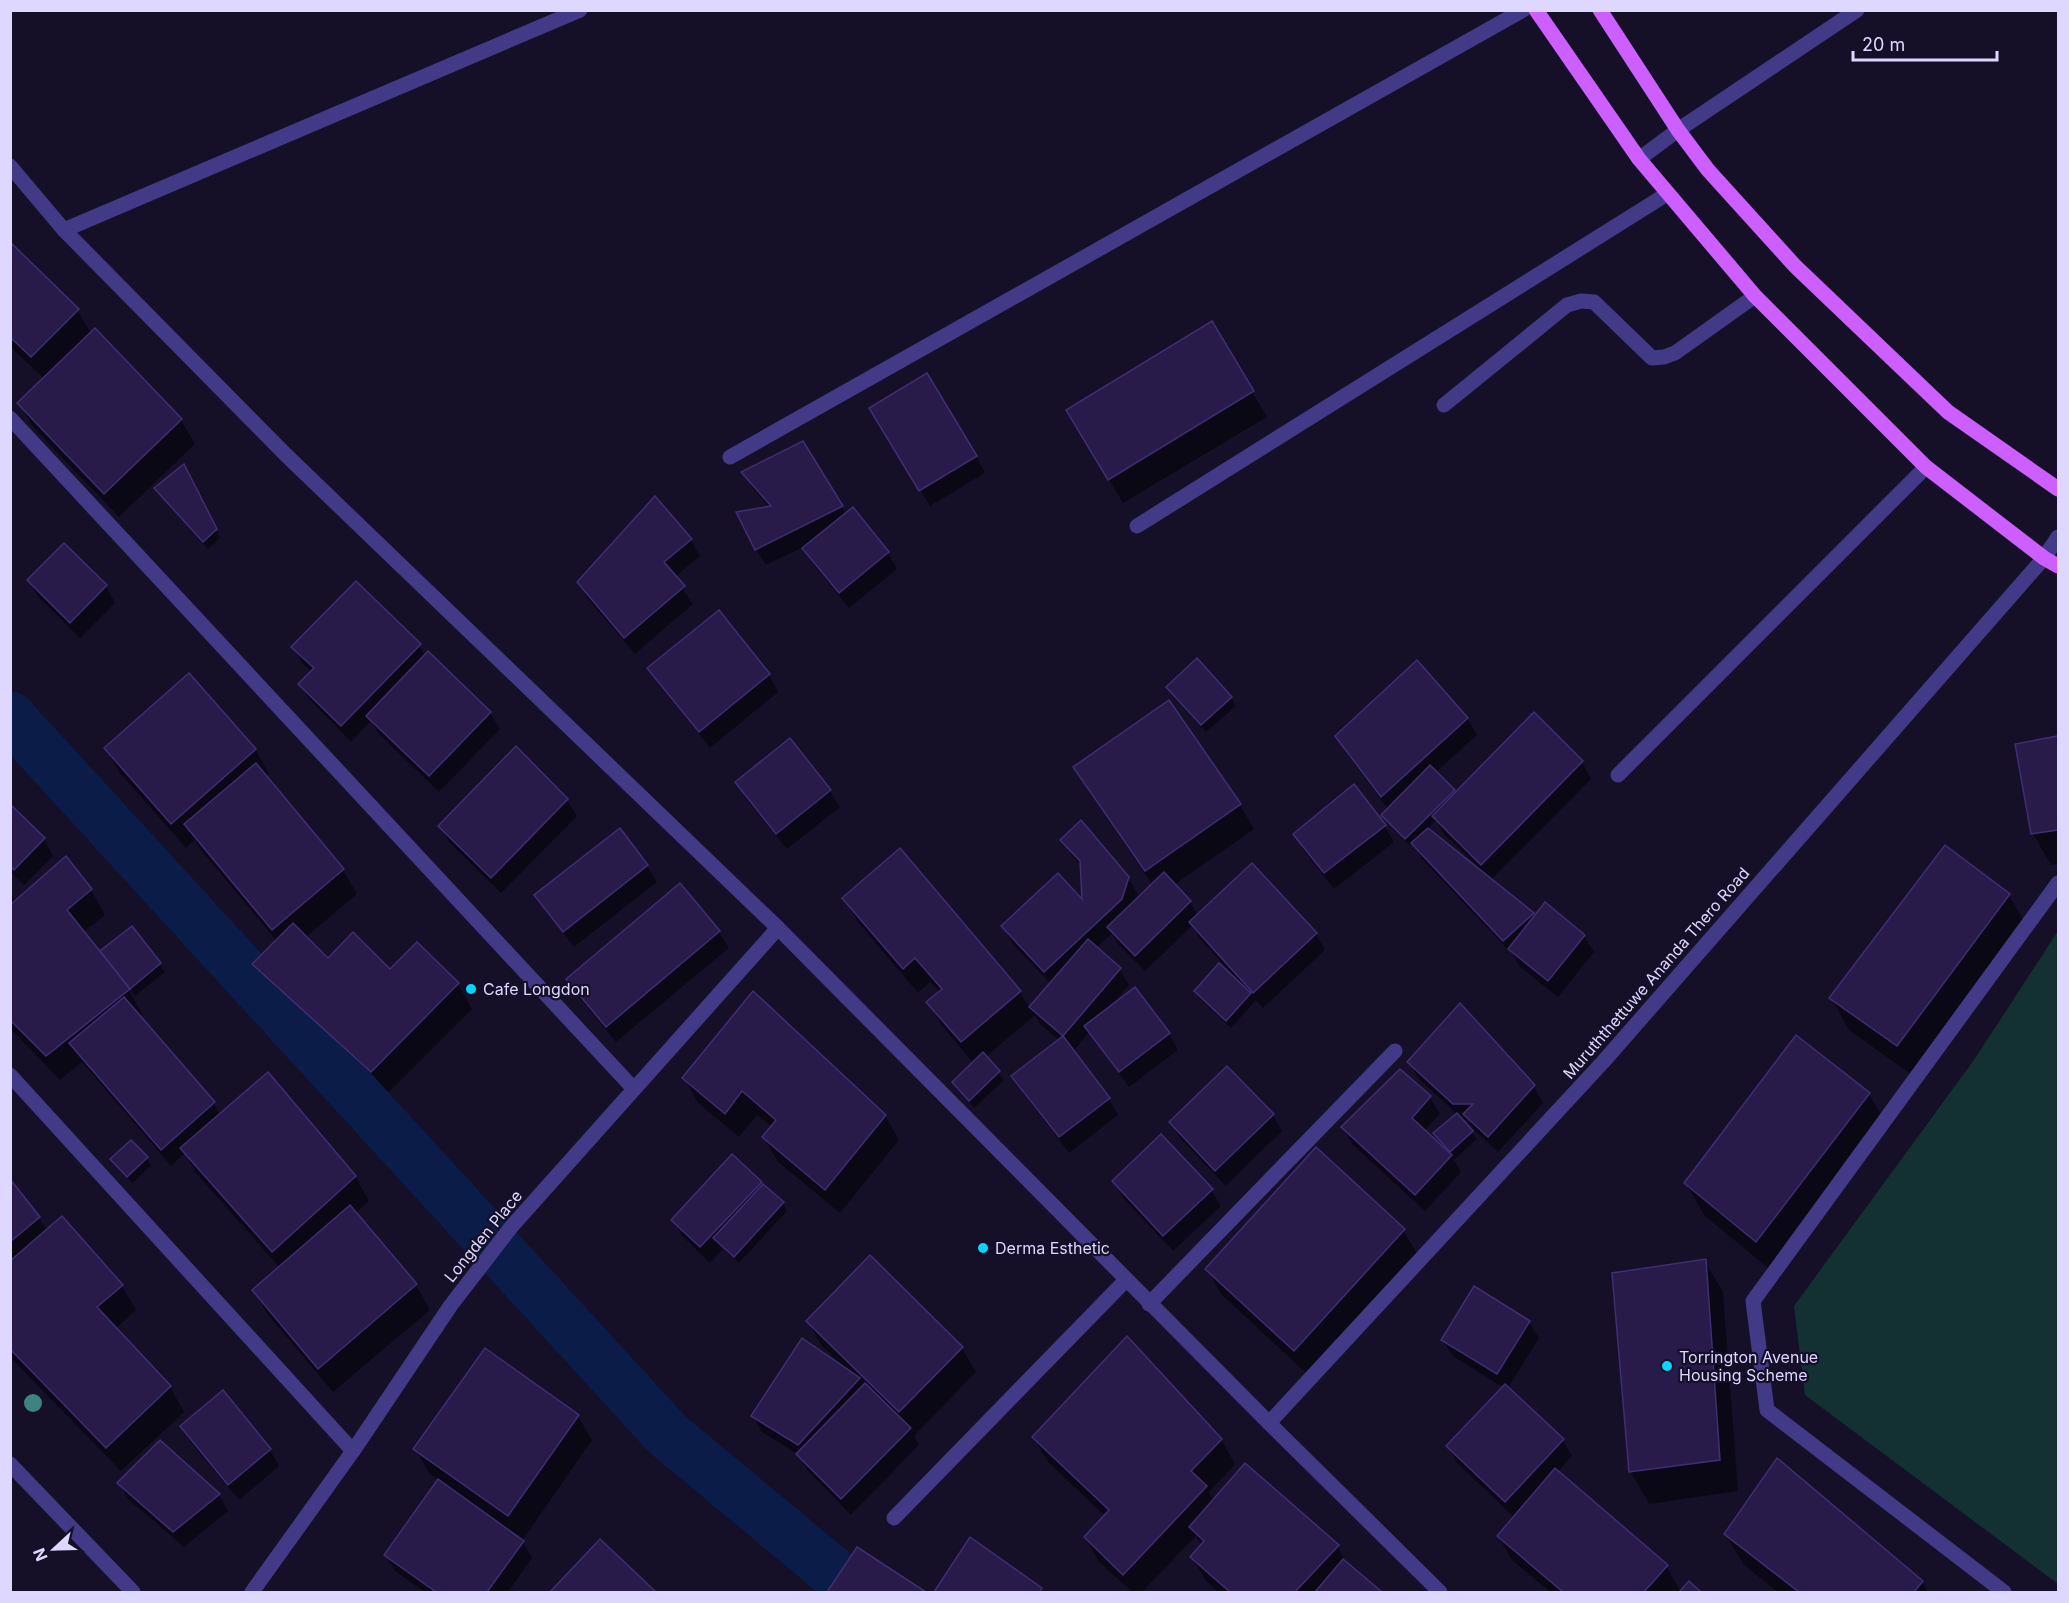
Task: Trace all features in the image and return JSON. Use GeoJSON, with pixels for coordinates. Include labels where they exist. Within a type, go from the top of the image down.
{"type":"FeatureCollection","features":[{"type":"Feature","properties":{"kind":"main road"},"geometry":{"type":"LineString","coordinates":[[1536,10],[1639,159],[1755,296],[1926,467],[2044,558],[2058,566]]}},
{"type":"Feature","properties":{"kind":"main road"},"geometry":{"type":"LineString","coordinates":[[1600,10],[1678,130],[1708,170],[1795,266],[1948,412],[2058,489]]}},
{"type":"Feature","properties":{"kind":"street"},"geometry":{"type":"LineString","coordinates":[[64,230],[580,10]]}},
{"type":"Feature","properties":{"kind":"street"},"geometry":{"type":"LineString","coordinates":[[730,457],[1523,10]]}},
{"type":"Feature","properties":{"kind":"street"},"geometry":{"type":"LineString","coordinates":[[1639,159],[1678,130],[1857,10]]}},
{"type":"Feature","properties":{"kind":"street"},"geometry":{"type":"LineString","coordinates":[[10,166],[64,230],[294,463],[777,928],[1149,1304],[1440,1593]]}},
{"type":"Feature","properties":{"kind":"street"},"geometry":{"type":"LineString","coordinates":[[1137,526],[1667,194]]}},
{"type":"Feature","properties":{"kind":"street"},"geometry":{"type":"LineString","coordinates":[[1444,405],[1567,304],[1581,301],[1594,302],[1652,358],[1675,353],[1755,296]]}},
{"type":"Feature","properties":{"kind":"street"},"geometry":{"type":"LineString","coordinates":[[10,418],[633,1088]]}},
{"type":"Feature","properties":{"kind":"street"},"geometry":{"type":"LineString","coordinates":[[1618,775],[1926,467]]}},
{"type":"Feature","properties":{"kind":"street","name":"Muruththettuwe Ananda Thero Road"},"geometry":{"type":"LineString","coordinates":[[1269,1423],[1603,1062],[2044,558],[2058,537]]}},
{"type":"Feature","properties":{"kind":"street"},"geometry":{"type":"LineString","coordinates":[[2004,1593],[1767,1410],[1753,1301],[2058,883]]}},
{"type":"Feature","properties":{"kind":"street","name":"Longden Place"},"geometry":{"type":"LineString","coordinates":[[252,1593],[353,1451],[451,1305],[512,1226],[777,928]]}},
{"type":"Feature","properties":{"kind":"street"},"geometry":{"type":"LineString","coordinates":[[1149,1304],[1395,1051]]}},
{"type":"Feature","properties":{"kind":"street"},"geometry":{"type":"LineString","coordinates":[[10,1075],[353,1451]]}},
{"type":"Feature","properties":{"kind":"street"},"geometry":{"type":"LineString","coordinates":[[894,1518],[1126,1280]]}},
{"type":"Feature","properties":{"kind":"street"},"geometry":{"type":"LineString","coordinates":[[10,1464],[133,1593]]}},
{"type":"Feature","properties":{"kind":"green space"},"geometry":{"type":"Polygon","coordinates":[[[2058,931],[2058,1584],[1805,1395],[1794,1306],[1974,1060],[2058,931]]]}},
{"type":"Feature","properties":{"kind":"building"},"geometry":{"type":"Polygon","coordinates":[[[10,242],[79,309],[31,357],[10,337],[10,242]]]}},
{"type":"Feature","properties":{"kind":"building"},"geometry":{"type":"Polygon","coordinates":[[[1212,321],[1254,391],[1108,480],[1066,410],[1212,321]]]}},
{"type":"Feature","properties":{"kind":"building"},"geometry":{"type":"Polygon","coordinates":[[[95,328],[182,419],[104,494],[17,403],[95,328]]]}},
{"type":"Feature","properties":{"kind":"building"},"geometry":{"type":"Polygon","coordinates":[[[927,373],[977,456],[919,491],[869,408],[927,373]]]}},
{"type":"Feature","properties":{"kind":"building"},"geometry":{"type":"Polygon","coordinates":[[[803,441],[843,506],[755,550],[736,512],[771,506],[741,472],[803,441]]]}},
{"type":"Feature","properties":{"kind":"building"},"geometry":{"type":"Polygon","coordinates":[[[184,464],[217,529],[203,542],[154,488],[184,464]]]}},
{"type":"Feature","properties":{"kind":"building"},"geometry":{"type":"Polygon","coordinates":[[[655,496],[692,539],[664,562],[685,586],[624,638],[577,582],[655,496]]]}},
{"type":"Feature","properties":{"kind":"building"},"geometry":{"type":"Polygon","coordinates":[[[853,507],[889,552],[839,593],[802,548],[853,507]]]}},
{"type":"Feature","properties":{"kind":"building"},"geometry":{"type":"Polygon","coordinates":[[[64,543],[107,585],[70,623],[27,580],[64,543]]]}},
{"type":"Feature","properties":{"kind":"building"},"geometry":{"type":"Polygon","coordinates":[[[356,581],[421,644],[341,726],[298,684],[314,668],[291,647],[356,581]]]}},
{"type":"Feature","properties":{"kind":"building"},"geometry":{"type":"Polygon","coordinates":[[[719,610],[770,674],[699,732],[647,668],[719,610]]]}},
{"type":"Feature","properties":{"kind":"building"},"geometry":{"type":"Polygon","coordinates":[[[428,651],[491,712],[429,776],[366,716],[428,651]]]}},
{"type":"Feature","properties":{"kind":"building"},"geometry":{"type":"Polygon","coordinates":[[[1197,658],[1232,697],[1201,725],[1166,687],[1197,658]]]}},
{"type":"Feature","properties":{"kind":"building"},"geometry":{"type":"Polygon","coordinates":[[[1417,660],[1468,718],[1381,797],[1335,736],[1417,660]]]}},
{"type":"Feature","properties":{"kind":"building"},"geometry":{"type":"Polygon","coordinates":[[[189,673],[256,749],[171,824],[104,748],[189,673]]]}},
{"type":"Feature","properties":{"kind":"building"},"geometry":{"type":"Polygon","coordinates":[[[1169,700],[1241,804],[1145,871],[1073,767],[1169,700]]]}},
{"type":"Feature","properties":{"kind":"building"},"geometry":{"type":"Polygon","coordinates":[[[1534,712],[1583,761],[1481,865],[1432,816],[1534,712]]]}},
{"type":"Feature","properties":{"kind":"building"},"geometry":{"type":"Polygon","coordinates":[[[2058,736],[2058,830],[2031,834],[2015,744],[2058,736]]]}},
{"type":"Feature","properties":{"kind":"building"},"geometry":{"type":"Polygon","coordinates":[[[790,738],[831,790],[776,834],[735,782],[790,738]]]}},
{"type":"Feature","properties":{"kind":"building"},"geometry":{"type":"Polygon","coordinates":[[[516,746],[568,799],[491,878],[438,826],[516,746]]]}},
{"type":"Feature","properties":{"kind":"building"},"geometry":{"type":"Polygon","coordinates":[[[256,763],[344,869],[272,930],[184,824],[256,763]]]}},
{"type":"Feature","properties":{"kind":"building"},"geometry":{"type":"Polygon","coordinates":[[[1430,765],[1455,790],[1405,839],[1381,815],[1430,765]]]}},
{"type":"Feature","properties":{"kind":"building"},"geometry":{"type":"Polygon","coordinates":[[[1354,784],[1386,825],[1324,873],[1293,834],[1354,784]]]}},
{"type":"Feature","properties":{"kind":"building"},"geometry":{"type":"Polygon","coordinates":[[[10,804],[45,838],[14,870],[10,866],[10,804]]]}},
{"type":"Feature","properties":{"kind":"building"},"geometry":{"type":"Polygon","coordinates":[[[1081,820],[1129,877],[1122,899],[1044,972],[1001,926],[1058,873],[1082,899],[1080,861],[1060,840],[1081,820]]]}},
{"type":"Feature","properties":{"kind":"building"},"geometry":{"type":"Polygon","coordinates":[[[620,828],[648,865],[563,932],[534,895],[620,828]]]}},
{"type":"Feature","properties":{"kind":"building"},"geometry":{"type":"Polygon","coordinates":[[[1428,828],[1534,913],[1503,941],[1411,843],[1428,828]]]}},
{"type":"Feature","properties":{"kind":"building"},"geometry":{"type":"Polygon","coordinates":[[[1945,845],[2010,894],[1897,1046],[1829,998],[1945,845]]]}},
{"type":"Feature","properties":{"kind":"building"},"geometry":{"type":"Polygon","coordinates":[[[900,848],[1021,991],[961,1042],[926,1002],[942,989],[915,958],[903,969],[842,898],[900,848]]]}},
{"type":"Feature","properties":{"kind":"building"},"geometry":{"type":"Polygon","coordinates":[[[66,856],[92,889],[67,910],[130,989],[46,1056],[10,1020],[10,905],[66,856]]]}},
{"type":"Feature","properties":{"kind":"building"},"geometry":{"type":"Polygon","coordinates":[[[1252,863],[1317,933],[1253,993],[1189,922],[1252,863]]]}},
{"type":"Feature","properties":{"kind":"building"},"geometry":{"type":"Polygon","coordinates":[[[1164,872],[1191,901],[1135,956],[1107,927],[1164,872]]]}},
{"type":"Feature","properties":{"kind":"building"},"geometry":{"type":"Polygon","coordinates":[[[680,883],[720,931],[606,1027],[566,979],[680,883]]]}},
{"type":"Feature","properties":{"kind":"building"},"geometry":{"type":"Polygon","coordinates":[[[1545,902],[1585,935],[1548,981],[1508,949],[1545,902]]]}},
{"type":"Feature","properties":{"kind":"building"},"geometry":{"type":"Polygon","coordinates":[[[293,923],[328,958],[353,932],[390,969],[417,942],[459,983],[371,1072],[252,964],[293,923]]]}},
{"type":"Feature","properties":{"kind":"building"},"geometry":{"type":"Polygon","coordinates":[[[132,926],[161,963],[130,989],[100,951],[132,926]]]}},
{"type":"Feature","properties":{"kind":"building"},"geometry":{"type":"Polygon","coordinates":[[[1088,939],[1121,968],[1063,1036],[1029,1007],[1088,939]]]}},
{"type":"Feature","properties":{"kind":"building"},"geometry":{"type":"Polygon","coordinates":[[[1219,963],[1251,993],[1226,1021],[1194,991],[1219,963]]]}},
{"type":"Feature","properties":{"kind":"building"},"geometry":{"type":"Polygon","coordinates":[[[1135,987],[1170,1033],[1119,1072],[1084,1026],[1135,987]]]}},
{"type":"Feature","properties":{"kind":"building"},"geometry":{"type":"Polygon","coordinates":[[[753,991],[886,1115],[825,1190],[762,1137],[776,1120],[742,1091],[725,1114],[682,1078],[753,991]]]}},
{"type":"Feature","properties":{"kind":"building"},"geometry":{"type":"Polygon","coordinates":[[[124,997],[215,1102],[161,1150],[69,1043],[124,997]]]}},
{"type":"Feature","properties":{"kind":"building"},"geometry":{"type":"Polygon","coordinates":[[[1460,1003],[1535,1085],[1488,1137],[1463,1114],[1473,1104],[1453,1104],[1407,1062],[1460,1003]]]}},
{"type":"Feature","properties":{"kind":"building"},"geometry":{"type":"Polygon","coordinates":[[[1796,1035],[1870,1093],[1756,1242],[1684,1183],[1796,1035]]]}},
{"type":"Feature","properties":{"kind":"building"},"geometry":{"type":"Polygon","coordinates":[[[1063,1036],[1110,1098],[1059,1137],[1011,1076],[1063,1036]]]}},
{"type":"Feature","properties":{"kind":"building"},"geometry":{"type":"Polygon","coordinates":[[[983,1052],[1000,1071],[969,1101],[952,1082],[983,1052]]]}},
{"type":"Feature","properties":{"kind":"building"},"geometry":{"type":"Polygon","coordinates":[[[1227,1066],[1274,1114],[1215,1171],[1169,1122],[1227,1066]]]}},
{"type":"Feature","properties":{"kind":"building"},"geometry":{"type":"Polygon","coordinates":[[[1400,1069],[1431,1096],[1412,1118],[1452,1155],[1415,1195],[1341,1127],[1400,1069]]]}},
{"type":"Feature","properties":{"kind":"building"},"geometry":{"type":"Polygon","coordinates":[[[268,1072],[356,1176],[272,1252],[180,1148],[268,1072]]]}},
{"type":"Feature","properties":{"kind":"building"},"geometry":{"type":"Polygon","coordinates":[[[1457,1113],[1473,1131],[1450,1152],[1433,1133],[1457,1113]]]}},
{"type":"Feature","properties":{"kind":"building"},"geometry":{"type":"Polygon","coordinates":[[[1161,1134],[1213,1189],[1163,1236],[1112,1181],[1161,1134]]]}},
{"type":"Feature","properties":{"kind":"building"},"geometry":{"type":"Polygon","coordinates":[[[131,1140],[148,1157],[127,1177],[110,1159],[131,1140]]]}},
{"type":"Feature","properties":{"kind":"building"},"geometry":{"type":"Polygon","coordinates":[[[1316,1147],[1405,1229],[1294,1351],[1205,1269],[1316,1147]]]}},
{"type":"Feature","properties":{"kind":"building"},"geometry":{"type":"Polygon","coordinates":[[[732,1154],[762,1182],[700,1247],[671,1220],[732,1154]]]}},
{"type":"Feature","properties":{"kind":"building"},"geometry":{"type":"Polygon","coordinates":[[[10,1179],[40,1217],[10,1242],[10,1179]]]}},
{"type":"Feature","properties":{"kind":"building"},"geometry":{"type":"Polygon","coordinates":[[[763,1184],[784,1202],[734,1257],[713,1238],[763,1184]]]}},
{"type":"Feature","properties":{"kind":"building"},"geometry":{"type":"Polygon","coordinates":[[[350,1205],[417,1284],[318,1369],[252,1290],[350,1205]]]}},
{"type":"Feature","properties":{"kind":"building"},"geometry":{"type":"Polygon","coordinates":[[[62,1216],[123,1285],[97,1307],[171,1386],[106,1448],[10,1349],[10,1261],[62,1216]]]}},
{"type":"Feature","properties":{"kind":"building"},"geometry":{"type":"Polygon","coordinates":[[[870,1255],[963,1347],[899,1412],[806,1321],[870,1255]]]}},
{"type":"Feature","properties":{"kind":"building","name":"Torrington Avenue Housing Scheme"},"geometry":{"type":"Polygon","coordinates":[[[1706,1259],[1720,1460],[1629,1472],[1612,1273],[1706,1259]]]}},
{"type":"Feature","properties":{"kind":"building"},"geometry":{"type":"Polygon","coordinates":[[[1474,1286],[1530,1321],[1497,1374],[1441,1340],[1474,1286]]]}},
{"type":"Feature","properties":{"kind":"building"},"geometry":{"type":"Polygon","coordinates":[[[1127,1336],[1222,1439],[1191,1471],[1207,1486],[1123,1575],[1084,1537],[1109,1510],[1032,1437],[1127,1336]]]}},
{"type":"Feature","properties":{"kind":"building"},"geometry":{"type":"Polygon","coordinates":[[[802,1338],[860,1378],[798,1445],[751,1416],[802,1338]]]}},
{"type":"Feature","properties":{"kind":"building"},"geometry":{"type":"Polygon","coordinates":[[[485,1348],[579,1415],[508,1516],[413,1449],[485,1348]]]}},
{"type":"Feature","properties":{"kind":"building"},"geometry":{"type":"Polygon","coordinates":[[[865,1383],[911,1428],[841,1499],[796,1454],[865,1383]]]}},
{"type":"Feature","properties":{"kind":"building"},"geometry":{"type":"Polygon","coordinates":[[[1505,1384],[1564,1439],[1505,1502],[1446,1446],[1505,1384]]]}},
{"type":"Feature","properties":{"kind":"building"},"geometry":{"type":"Polygon","coordinates":[[[223,1390],[271,1449],[228,1485],[180,1426],[223,1390]]]}},
{"type":"Feature","properties":{"kind":"building"},"geometry":{"type":"Polygon","coordinates":[[[160,1440],[220,1494],[173,1532],[117,1483],[160,1440]]]}},
{"type":"Feature","properties":{"kind":"building"},"geometry":{"type":"Polygon","coordinates":[[[1777,1458],[1923,1581],[1914,1592],[1799,1592],[1724,1534],[1777,1458]]]}},
{"type":"Feature","properties":{"kind":"building"},"geometry":{"type":"Polygon","coordinates":[[[1245,1463],[1339,1545],[1295,1592],[1230,1592],[1190,1557],[1204,1541],[1189,1527],[1245,1463]]]}},
{"type":"Feature","properties":{"kind":"building"},"geometry":{"type":"Polygon","coordinates":[[[1555,1468],[1668,1565],[1644,1592],[1563,1592],[1497,1536],[1555,1468]]]}},
{"type":"Feature","properties":{"kind":"building"},"geometry":{"type":"Polygon","coordinates":[[[438,1479],[524,1541],[487,1592],[436,1592],[384,1555],[438,1479]]]}},
{"type":"Feature","properties":{"kind":"building"},"geometry":{"type":"Polygon","coordinates":[[[970,1537],[1042,1588],[1040,1592],[934,1592],[970,1537]]]}},
{"type":"Feature","properties":{"kind":"building"},"geometry":{"type":"Polygon","coordinates":[[[600,1539],[656,1592],[550,1592],[600,1539]]]}},
{"type":"Feature","properties":{"kind":"building"},"geometry":{"type":"Polygon","coordinates":[[[857,1547],[926,1592],[827,1592],[857,1547]]]}},
{"type":"Feature","properties":{"kind":"building"},"geometry":{"type":"Polygon","coordinates":[[[1343,1559],[1382,1592],[1315,1592],[1343,1559]]]}},
{"type":"Feature","properties":{"kind":"building"},"geometry":{"type":"Polygon","coordinates":[[[1689,1581],[1701,1592],[1679,1592],[1689,1581]]]}},
{"type":"Feature","properties":{"kind":"waterway"},"geometry":{"type":"LineString","coordinates":[[10,717],[667,1434],[857,1592]]}},
{"type":"Feature","properties":{"kind":"place","name":"Cafe Longdon"},"geometry":{"type":"Point","coordinates":[471,989]}},
{"type":"Feature","properties":{"kind":"place","name":"Derma Esthetic"},"geometry":{"type":"Point","coordinates":[983,1248]}},
{"type":"Feature","properties":{"kind":"place","name":"Torrington Avenue Housing Scheme"},"geometry":{"type":"Point","coordinates":[1667,1366]}}]}
